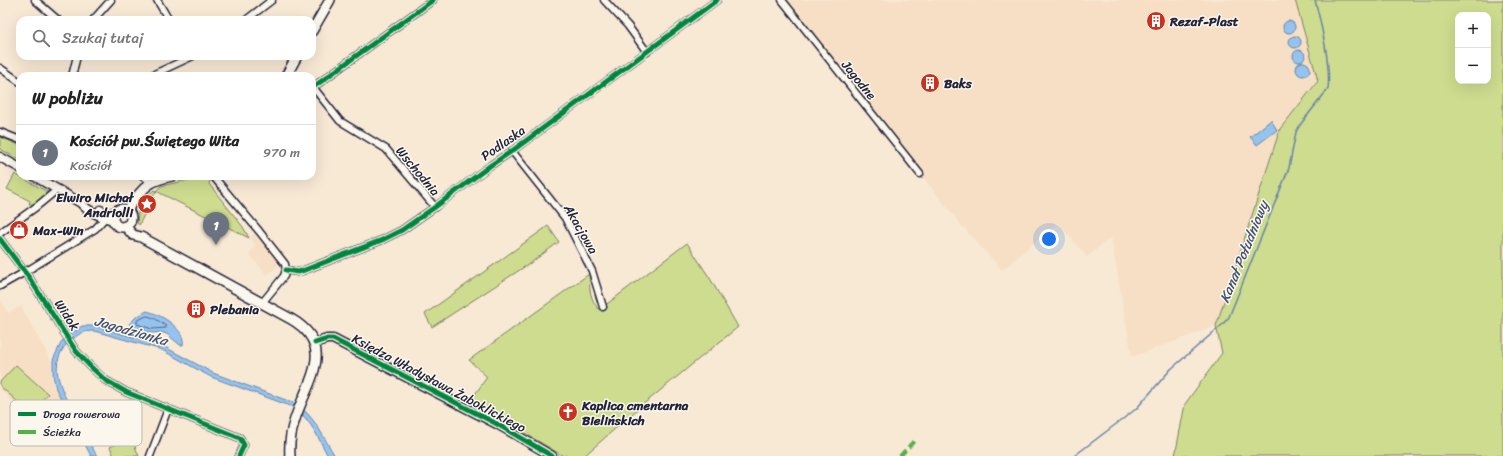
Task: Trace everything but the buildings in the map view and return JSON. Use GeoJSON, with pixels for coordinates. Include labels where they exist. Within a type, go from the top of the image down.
{"type":"FeatureCollection","features":[{"type":"Feature","properties":{"kind":"main road"},"geometry":{"type":"LineString","coordinates":[[316,24],[330,0]]}},
{"type":"Feature","properties":{"kind":"main road"},"geometry":{"type":"LineString","coordinates":[[288,72],[295,60]]}},
{"type":"Feature","properties":{"kind":"main road"},"geometry":{"type":"LineString","coordinates":[[117,214],[130,204],[151,182],[158,180]]}},
{"type":"Feature","properties":{"kind":"main road"},"geometry":{"type":"LineString","coordinates":[[117,214],[130,215],[127,224],[133,235],[141,237],[262,303],[299,324],[309,333],[315,343],[317,358],[295,419],[290,440],[290,456]]}},
{"type":"Feature","properties":{"kind":"main road"},"geometry":{"type":"LineString","coordinates":[[117,214],[119,226],[127,224]]}},
{"type":"Feature","properties":{"kind":"street"},"geometry":{"type":"LineString","coordinates":[[35,0],[53,16]]}},
{"type":"Feature","properties":{"kind":"street"},"geometry":{"type":"LineString","coordinates":[[97,16],[111,0]]}},
{"type":"Feature","properties":{"kind":"street"},"geometry":{"type":"LineString","coordinates":[[157,0],[167,16]]}},
{"type":"Feature","properties":{"kind":"street"},"geometry":{"type":"LineString","coordinates":[[251,16],[272,0]]}},
{"type":"Feature","properties":{"kind":"street"},"geometry":{"type":"LineString","coordinates":[[316,86],[433,0]]}},
{"type":"Feature","properties":{"kind":"street"},"geometry":{"type":"LineString","coordinates":[[604,0],[628,26],[647,52]]}},
{"type":"Feature","properties":{"kind":"street","name":"Podlaska"},"geometry":{"type":"LineString","coordinates":[[286,270],[298,272],[302,271],[382,240],[402,230],[717,0]]}},
{"type":"Feature","properties":{"kind":"street","name":"Jagodne"},"geometry":{"type":"LineString","coordinates":[[782,0],[920,174]]}},
{"type":"Feature","properties":{"kind":"street"},"geometry":{"type":"LineString","coordinates":[[73,72],[76,60]]}},
{"type":"Feature","properties":{"kind":"street"},"geometry":{"type":"LineString","coordinates":[[158,72],[184,60]]}},
{"type":"Feature","properties":{"kind":"street"},"geometry":{"type":"LineString","coordinates":[[0,68],[16,79]]}},
{"type":"Feature","properties":{"kind":"street","name":"Wschodnia"},"geometry":{"type":"LineString","coordinates":[[316,92],[340,121],[386,149],[435,207]]}},
{"type":"Feature","properties":{"kind":"street"},"geometry":{"type":"LineString","coordinates":[[0,132],[16,138]]}},
{"type":"Feature","properties":{"kind":"street","name":"Akacjowa"},"geometry":{"type":"LineString","coordinates":[[512,151],[565,218],[592,271],[603,307]]}},
{"type":"Feature","properties":{"kind":"street"},"geometry":{"type":"LineString","coordinates":[[0,157],[16,166]]}},
{"type":"Feature","properties":{"kind":"street"},"geometry":{"type":"LineString","coordinates":[[41,180],[80,203],[87,203],[106,213],[117,214]]}},
{"type":"Feature","properties":{"kind":"street"},"geometry":{"type":"LineString","coordinates":[[216,180],[285,264],[286,270],[282,279],[262,303]]}},
{"type":"Feature","properties":{"kind":"street"},"geometry":{"type":"LineString","coordinates":[[0,233],[58,189]]}},
{"type":"Feature","properties":{"kind":"street"},"geometry":{"type":"LineString","coordinates":[[0,286],[95,229],[117,214]]}},
{"type":"Feature","properties":{"kind":"street","name":"Widok"},"geometry":{"type":"LineString","coordinates":[[0,239],[25,272],[71,342],[90,366],[105,380],[126,392],[240,438],[244,445],[239,456]]}},
{"type":"Feature","properties":{"kind":"street","name":"Księdza Władysława Żaboklickiego"},"geometry":{"type":"LineString","coordinates":[[315,343],[327,339],[333,340],[497,424],[552,456]]}},
{"type":"Feature","properties":{"kind":"street"},"geometry":{"type":"LineString","coordinates":[[150,456],[168,410]]}},
{"type":"Feature","properties":{"kind":"shaded area"},"geometry":{"type":"Polygon","coordinates":[[[782,0],[1295,0],[1318,81],[1280,129],[1216,326],[1132,357],[1111,237],[1087,257],[1058,223],[1002,270],[962,226],[782,0]]]}},
{"type":"Feature","properties":{"kind":"shaded area"},"geometry":{"type":"Polygon","coordinates":[[[259,231],[283,262],[267,275],[249,254],[255,246],[250,236],[259,231]]]}},
{"type":"Feature","properties":{"kind":"shaded area"},"geometry":{"type":"Polygon","coordinates":[[[0,299],[8,313],[21,306],[51,361],[51,374],[54,387],[61,400],[10,400],[0,390],[0,299]]]}},
{"type":"Feature","properties":{"kind":"green space"},"geometry":{"type":"Polygon","coordinates":[[[1295,0],[1503,0],[1503,456],[1175,456],[1185,404],[1222,353],[1216,326],[1280,129],[1318,81],[1295,0]]]}},
{"type":"Feature","properties":{"kind":"green space"},"geometry":{"type":"Polygon","coordinates":[[[0,137],[16,143],[16,158],[0,149],[0,137]]]}},
{"type":"Feature","properties":{"kind":"green space"},"geometry":{"type":"Polygon","coordinates":[[[15,174],[16,180],[26,180],[48,192],[34,204],[29,204],[30,201],[7,189],[15,174]]]}},
{"type":"Feature","properties":{"kind":"green space"},"geometry":{"type":"Polygon","coordinates":[[[188,180],[209,180],[209,184],[243,227],[249,238],[156,191],[161,186],[188,180]]]}},
{"type":"Feature","properties":{"kind":"green space"},"geometry":{"type":"Polygon","coordinates":[[[154,190],[156,191],[139,225],[137,223],[139,205],[154,190]]]}},
{"type":"Feature","properties":{"kind":"green space"},"geometry":{"type":"Polygon","coordinates":[[[548,226],[559,242],[532,262],[432,327],[425,314],[548,226]]]}},
{"type":"Feature","properties":{"kind":"green space"},"geometry":{"type":"Polygon","coordinates":[[[687,243],[711,280],[738,327],[640,407],[584,456],[563,456],[486,410],[469,403],[487,377],[469,360],[589,274],[592,297],[599,310],[687,243]]]}},
{"type":"Feature","properties":{"kind":"green space"},"geometry":{"type":"Polygon","coordinates":[[[16,365],[48,394],[42,400],[16,400],[0,386],[0,382],[16,365]]]}},
{"type":"Feature","properties":{"kind":"green space"},"geometry":{"type":"Polygon","coordinates":[[[135,446],[139,456],[114,456],[110,447],[135,446]]]}},
{"type":"Feature","properties":{"kind":"water"},"geometry":{"type":"Polygon","coordinates":[[[1291,21],[1294,22],[1294,32],[1287,33],[1284,32],[1283,25],[1284,22],[1291,21]]]}},
{"type":"Feature","properties":{"kind":"water"},"geometry":{"type":"Polygon","coordinates":[[[1297,36],[1300,37],[1300,47],[1293,48],[1290,47],[1289,40],[1290,37],[1297,36]]]}},
{"type":"Feature","properties":{"kind":"water"},"geometry":{"type":"Polygon","coordinates":[[[1297,50],[1301,50],[1305,56],[1301,62],[1297,62],[1293,58],[1293,54],[1297,50]]]}},
{"type":"Feature","properties":{"kind":"water"},"geometry":{"type":"Polygon","coordinates":[[[1303,62],[1308,64],[1310,69],[1308,74],[1303,76],[1298,74],[1296,69],[1298,64],[1303,62]]]}},
{"type":"Feature","properties":{"kind":"water"},"geometry":{"type":"Polygon","coordinates":[[[1271,120],[1277,130],[1257,145],[1250,137],[1271,120]]]}},
{"type":"Feature","properties":{"kind":"water"},"geometry":{"type":"Polygon","coordinates":[[[147,311],[159,315],[171,323],[180,333],[183,339],[183,345],[180,345],[167,334],[161,332],[152,333],[140,330],[129,324],[136,317],[147,311]]]}},
{"type":"Feature","properties":{"kind":"water"},"geometry":{"type":"Polygon","coordinates":[[[82,326],[95,326],[163,346],[213,373],[294,403],[307,413],[313,420],[335,456],[328,456],[305,417],[293,407],[211,377],[162,350],[94,331],[81,333],[76,336],[66,344],[61,352],[57,372],[67,400],[62,400],[56,389],[53,375],[53,360],[62,341],[82,326]]]}},
{"type":"Feature","properties":{"kind":"water"},"geometry":{"type":"Polygon","coordinates":[[[86,446],[91,446],[97,456],[91,456],[86,446]]]}},
{"type":"Feature","properties":{"kind":"waterway","name":"Kanał Południowy"},"geometry":{"type":"LineString","coordinates":[[1074,456],[1136,409],[1171,369],[1222,325],[1229,317],[1289,168],[1296,132],[1328,89],[1329,80],[1327,57],[1323,32],[1315,0]]}},
{"type":"Feature","properties":{"kind":"marked path"},"geometry":{"type":"LineString","coordinates":[[900,456],[914,441]]}},
{"type":"Feature","properties":{"kind":"cycle path"},"geometry":{"type":"LineString","coordinates":[[316,85],[433,0]]}},
{"type":"Feature","properties":{"kind":"cycle path"},"geometry":{"type":"LineString","coordinates":[[286,270],[298,272],[302,271],[382,240],[402,230],[717,0]]}},
{"type":"Feature","properties":{"kind":"cycle path"},"geometry":{"type":"LineString","coordinates":[[0,239],[30,279],[76,351],[105,380],[126,392],[240,438],[244,445],[239,456]]}},
{"type":"Feature","properties":{"kind":"cycle path"},"geometry":{"type":"LineString","coordinates":[[315,343],[327,339],[333,339],[497,424],[552,456]]}},
{"type":"Feature","properties":{"kind":"place","name":"Rezaf-Plast"},"geometry":{"type":"Point","coordinates":[1156,21]}},
{"type":"Feature","properties":{"kind":"place","name":"Baks"},"geometry":{"type":"Point","coordinates":[930,83]}},
{"type":"Feature","properties":{"kind":"place","name":"Elwiro Michał Andriolli"},"geometry":{"type":"Point","coordinates":[147,204]}},
{"type":"Feature","properties":{"kind":"place","name":"Max-Win"},"geometry":{"type":"Point","coordinates":[19,230]}},
{"type":"Feature","properties":{"kind":"place","name":"Kościół pw.Świętego Wita"},"geometry":{"type":"Point","coordinates":[216,245]}},
{"type":"Feature","properties":{"kind":"place","name":"Plebania"},"geometry":{"type":"Point","coordinates":[196,309]}},
{"type":"Feature","properties":{"kind":"place","name":"Kaplica cmentarna Bielińskich"},"geometry":{"type":"Point","coordinates":[568,412]}},
{"type":"Feature","properties":{"kind":"water label","name":"Jagodzianka"},"geometry":{"type":"Point","coordinates":[131,331]}}]}
